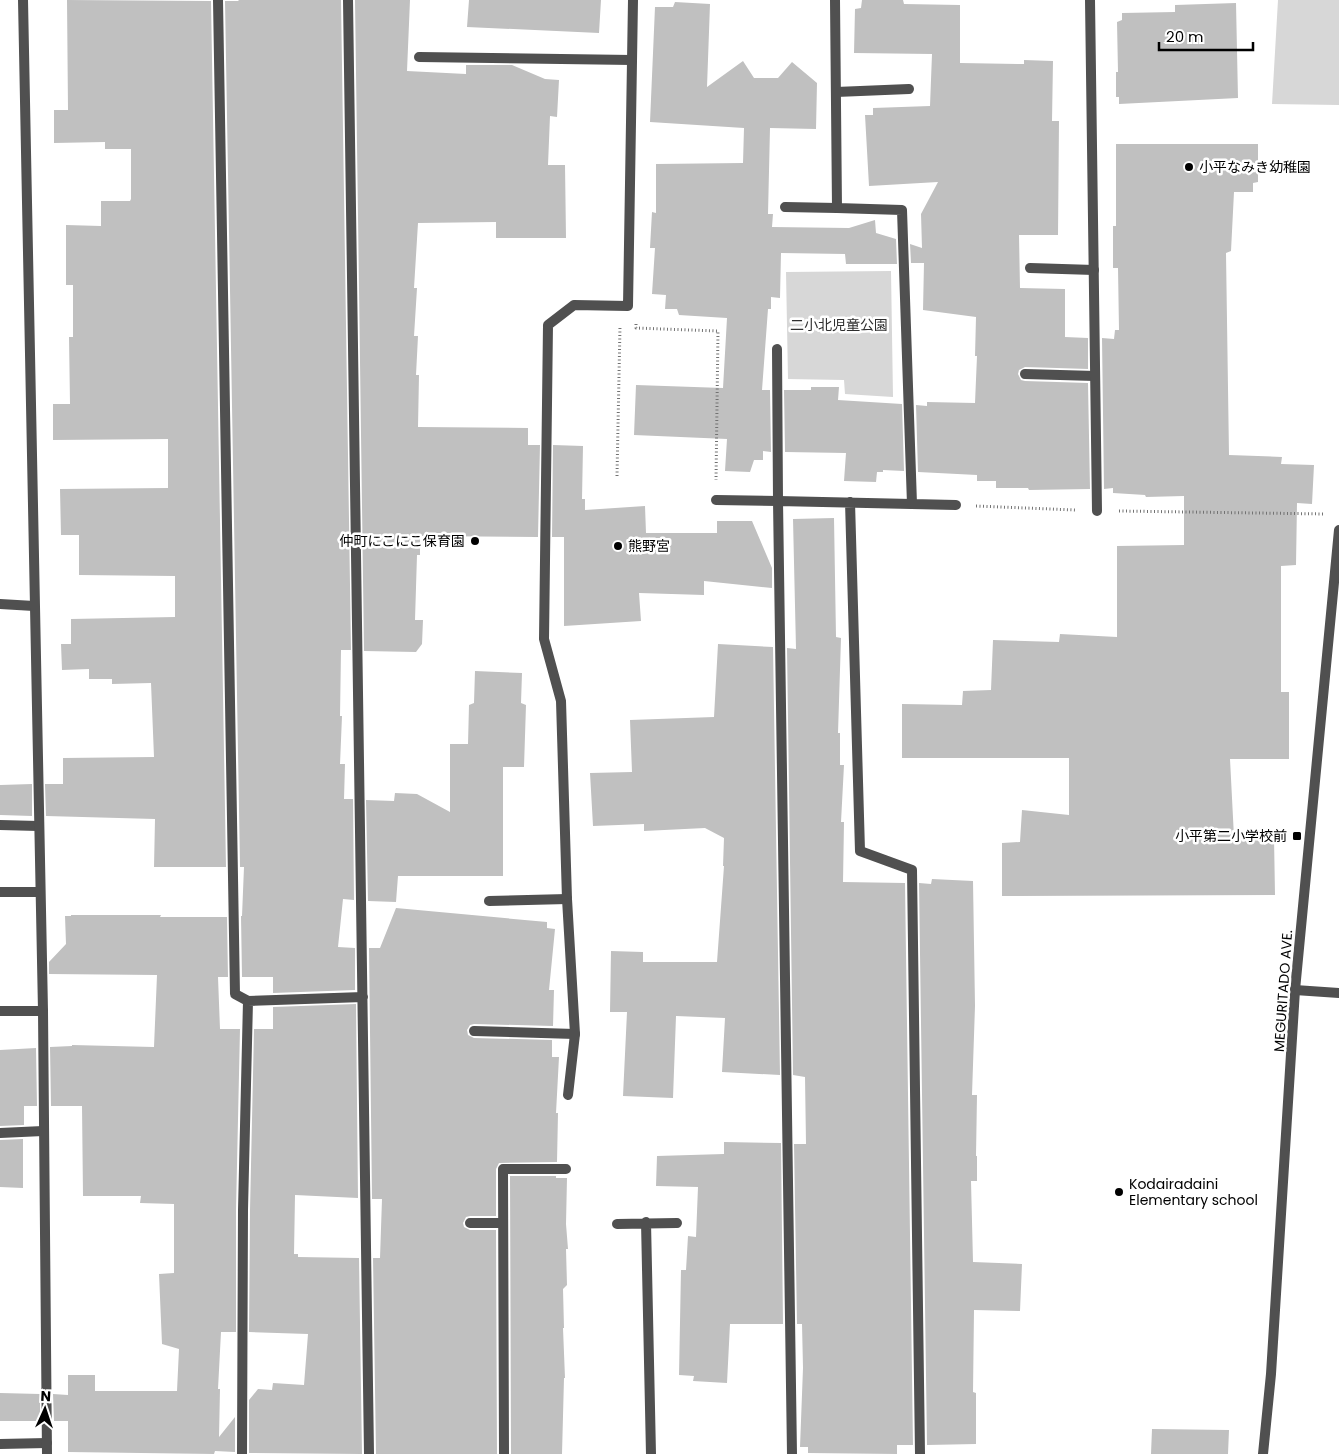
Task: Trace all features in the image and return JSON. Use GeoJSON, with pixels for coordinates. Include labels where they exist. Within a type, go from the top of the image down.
{"type":"FeatureCollection","features":[{"type":"Feature","properties":{"kind":"street"},"geometry":{"type":"LineString","coordinates":[[23,0],[43,1011],[47,1454]]}},
{"type":"Feature","properties":{"kind":"street"},"geometry":{"type":"LineString","coordinates":[[218,0],[235,994],[248,1001],[363,997]]}},
{"type":"Feature","properties":{"kind":"street"},"geometry":{"type":"LineString","coordinates":[[348,0],[369,1454]]}},
{"type":"Feature","properties":{"kind":"street"},"geometry":{"type":"LineString","coordinates":[[568,1095],[575,1034],[567,899],[562,701],[544,639],[548,325],[574,305],[624,306],[633,0]]}},
{"type":"Feature","properties":{"kind":"street"},"geometry":{"type":"LineString","coordinates":[[835,0],[838,208]]}},
{"type":"Feature","properties":{"kind":"street"},"geometry":{"type":"LineString","coordinates":[[1090,0],[1097,511]]}},
{"type":"Feature","properties":{"kind":"street"},"geometry":{"type":"LineString","coordinates":[[419,57],[632,60]]}},
{"type":"Feature","properties":{"kind":"street"},"geometry":{"type":"LineString","coordinates":[[836,92],[909,89]]}},
{"type":"Feature","properties":{"kind":"street"},"geometry":{"type":"LineString","coordinates":[[785,207],[902,210],[912,504]]}},
{"type":"Feature","properties":{"kind":"street"},"geometry":{"type":"LineString","coordinates":[[1030,268],[1094,270]]}},
{"type":"Feature","properties":{"kind":"street"},"geometry":{"type":"LineString","coordinates":[[777,349],[792,1454]]}},
{"type":"Feature","properties":{"kind":"street"},"geometry":{"type":"LineString","coordinates":[[1025,374],[1095,376]]}},
{"type":"Feature","properties":{"kind":"street"},"geometry":{"type":"LineString","coordinates":[[716,500],[956,505]]}},
{"type":"Feature","properties":{"kind":"street"},"geometry":{"type":"LineString","coordinates":[[850,502],[860,851],[912,870],[920,1454]]}},
{"type":"Feature","properties":{"kind":"street","name":"MEGURITADO AVE."},"geometry":{"type":"LineString","coordinates":[[1263,1454],[1271,1374],[1295,990],[1339,530]]}},
{"type":"Feature","properties":{"kind":"street"},"geometry":{"type":"LineString","coordinates":[[0,604],[34,606]]}},
{"type":"Feature","properties":{"kind":"street"},"geometry":{"type":"LineString","coordinates":[[0,825],[38,826]]}},
{"type":"Feature","properties":{"kind":"street"},"geometry":{"type":"LineString","coordinates":[[0,892],[40,892]]}},
{"type":"Feature","properties":{"kind":"street"},"geometry":{"type":"LineString","coordinates":[[489,901],[567,899]]}},
{"type":"Feature","properties":{"kind":"street"},"geometry":{"type":"LineString","coordinates":[[1295,990],[1339,993]]}},
{"type":"Feature","properties":{"kind":"street"},"geometry":{"type":"LineString","coordinates":[[242,1454],[243,1210],[248,1001]]}},
{"type":"Feature","properties":{"kind":"street"},"geometry":{"type":"LineString","coordinates":[[0,1011],[43,1011]]}},
{"type":"Feature","properties":{"kind":"street"},"geometry":{"type":"LineString","coordinates":[[474,1031],[575,1034]]}},
{"type":"Feature","properties":{"kind":"street"},"geometry":{"type":"LineString","coordinates":[[0,1133],[43,1131]]}},
{"type":"Feature","properties":{"kind":"street"},"geometry":{"type":"LineString","coordinates":[[504,1454],[503,1168],[566,1169]]}},
{"type":"Feature","properties":{"kind":"street"},"geometry":{"type":"LineString","coordinates":[[646,1222],[651,1454]]}},
{"type":"Feature","properties":{"kind":"street"},"geometry":{"type":"LineString","coordinates":[[617,1224],[677,1222]]}},
{"type":"Feature","properties":{"kind":"street"},"geometry":{"type":"LineString","coordinates":[[470,1223],[503,1223]]}},
{"type":"Feature","properties":{"kind":"street"},"geometry":{"type":"LineString","coordinates":[[0,1444],[47,1443]]}},
{"type":"Feature","properties":{"kind":"path"},"geometry":{"type":"LineString","coordinates":[[617,476],[624,306]]}},
{"type":"Feature","properties":{"kind":"path"},"geometry":{"type":"LineString","coordinates":[[624,306],[636,318],[636,328],[718,331],[716,500]]}},
{"type":"Feature","properties":{"kind":"path"},"geometry":{"type":"LineString","coordinates":[[956,505],[1097,511],[1331,514]]}},
{"type":"Feature","properties":{"kind":"green space"},"geometry":{"type":"Polygon","coordinates":[[[1278,0],[1339,0],[1339,105],[1272,104],[1278,0]]]}},
{"type":"Feature","properties":{"kind":"green space","name":"二小北児童公園"},"geometry":{"type":"Polygon","coordinates":[[[891,271],[893,397],[845,394],[844,380],[788,379],[786,272],[891,271]]]}},
{"type":"Feature","properties":{"kind":"building"},"geometry":{"type":"Polygon","coordinates":[[[67,0],[211,1],[226,867],[154,867],[155,819],[46,816],[45,784],[63,784],[63,758],[154,757],[151,683],[112,684],[112,679],[89,679],[89,669],[62,670],[61,644],[71,644],[71,619],[175,617],[175,576],[79,575],[79,535],[61,535],[60,489],[168,488],[168,439],[53,440],[53,404],[70,404],[69,337],[73,337],[73,285],[66,285],[66,225],[101,226],[101,201],[130,201],[131,199],[131,149],[105,149],[105,142],[54,143],[54,110],[68,110],[67,0]]]}},
{"type":"Feature","properties":{"kind":"building"},"geometry":{"type":"Polygon","coordinates":[[[341,0],[351,650],[341,650],[340,716],[342,716],[340,764],[345,764],[344,799],[353,799],[354,900],[343,899],[338,947],[355,948],[355,990],[273,993],[273,977],[242,977],[241,916],[244,867],[240,867],[225,1],[341,0]]]}},
{"type":"Feature","properties":{"kind":"building"},"geometry":{"type":"Polygon","coordinates":[[[355,0],[410,0],[407,71],[466,74],[466,65],[512,65],[545,79],[559,80],[557,117],[550,116],[548,165],[565,165],[566,238],[496,238],[496,222],[418,223],[414,288],[417,288],[414,336],[418,336],[416,375],[419,375],[418,427],[528,428],[528,445],[540,445],[538,537],[420,536],[420,555],[417,555],[415,620],[423,620],[422,644],[416,652],[364,651],[355,0]]]}},
{"type":"Feature","properties":{"kind":"building"},"geometry":{"type":"Polygon","coordinates":[[[469,0],[601,0],[599,33],[467,27],[469,0]]]}},
{"type":"Feature","properties":{"kind":"building"},"geometry":{"type":"Polygon","coordinates":[[[862,0],[903,0],[904,4],[960,5],[960,63],[1024,64],[1024,60],[1053,61],[1052,121],[1059,121],[1058,235],[1019,235],[1020,288],[1065,289],[1065,337],[1088,338],[1088,369],[1025,367],[1019,370],[1018,374],[1021,380],[1025,381],[1088,383],[1090,489],[1029,490],[1028,488],[996,488],[996,481],[977,481],[977,475],[918,472],[916,405],[927,406],[927,402],[975,403],[976,317],[923,310],[924,263],[911,263],[910,244],[922,248],[921,214],[938,182],[869,186],[865,115],[873,115],[873,108],[930,106],[932,54],[854,53],[855,9],[861,8],[862,0]]]}},
{"type":"Feature","properties":{"kind":"building"},"geometry":{"type":"Polygon","coordinates":[[[675,2],[710,4],[707,87],[743,61],[754,78],[778,78],[792,62],[817,83],[816,129],[770,128],[768,214],[773,214],[772,227],[849,228],[875,220],[876,233],[896,239],[897,264],[846,264],[845,254],[781,253],[780,298],[771,297],[771,309],[768,309],[762,390],[770,390],[771,452],[763,451],[763,460],[754,460],[750,472],[725,471],[727,439],[634,435],[636,385],[723,388],[727,318],[679,315],[677,309],[665,309],[666,295],[652,294],[655,248],[650,248],[652,212],[656,213],[656,164],[743,163],[744,128],[650,122],[655,7],[673,7],[675,2]]]}},
{"type":"Feature","properties":{"kind":"building"},"geometry":{"type":"Polygon","coordinates":[[[1236,3],[1238,98],[1119,104],[1119,97],[1116,97],[1116,72],[1118,72],[1117,22],[1122,20],[1122,13],[1175,12],[1175,5],[1236,3]]]}},
{"type":"Feature","properties":{"kind":"building"},"geometry":{"type":"Polygon","coordinates":[[[1116,144],[1258,144],[1258,182],[1253,183],[1253,192],[1234,192],[1231,251],[1226,253],[1229,455],[1282,457],[1281,464],[1314,465],[1312,504],[1297,503],[1296,565],[1281,566],[1281,692],[1289,692],[1289,759],[1230,759],[1234,837],[1274,837],[1275,895],[1002,896],[1002,843],[1020,842],[1022,810],[1069,815],[1069,758],[902,758],[902,704],[962,705],[963,691],[991,690],[993,640],[1059,642],[1060,634],[1117,637],[1117,546],[1184,545],[1184,496],[1146,497],[1145,495],[1113,493],[1113,488],[1104,489],[1102,338],[1114,339],[1115,330],[1119,330],[1118,268],[1113,268],[1113,226],[1116,226],[1116,144]]]}},
{"type":"Feature","properties":{"kind":"building"},"geometry":{"type":"Polygon","coordinates":[[[811,387],[839,387],[838,400],[902,404],[904,471],[883,470],[883,472],[877,472],[876,482],[844,481],[846,453],[785,452],[784,390],[811,390],[811,387]]]}},
{"type":"Feature","properties":{"kind":"building"},"geometry":{"type":"Polygon","coordinates":[[[553,445],[583,446],[582,499],[585,499],[585,510],[645,506],[646,533],[717,533],[717,521],[752,521],[772,568],[772,588],[704,581],[704,595],[639,593],[641,621],[564,626],[564,537],[552,537],[553,445]]]}},
{"type":"Feature","properties":{"kind":"building"},"geometry":{"type":"Polygon","coordinates":[[[834,518],[836,637],[841,638],[838,733],[840,733],[840,765],[844,765],[841,822],[844,822],[843,882],[905,883],[913,1445],[897,1445],[897,1454],[808,1453],[808,1447],[800,1447],[803,1368],[802,1324],[797,1324],[794,1144],[806,1144],[805,1077],[793,1075],[787,648],[796,649],[793,519],[834,518]]]}},
{"type":"Feature","properties":{"kind":"building"},"geometry":{"type":"Polygon","coordinates":[[[718,644],[773,647],[780,1075],[722,1072],[725,1018],[676,1016],[673,1098],[623,1096],[627,1012],[610,1012],[611,951],[643,952],[643,962],[717,962],[724,866],[724,838],[705,828],[644,831],[644,824],[593,826],[590,773],[632,772],[630,720],[714,717],[718,644]]]}},
{"type":"Feature","properties":{"kind":"building"},"geometry":{"type":"Polygon","coordinates":[[[475,671],[522,673],[521,703],[526,705],[524,767],[503,767],[503,876],[398,876],[396,902],[368,901],[366,800],[394,801],[395,793],[417,794],[450,812],[450,744],[468,744],[469,705],[474,703],[475,671]]]}},
{"type":"Feature","properties":{"kind":"building"},"geometry":{"type":"Polygon","coordinates":[[[32,784],[32,816],[0,815],[0,785],[32,784]]]}},
{"type":"Feature","properties":{"kind":"building"},"geometry":{"type":"Polygon","coordinates":[[[932,879],[973,881],[975,1006],[972,1095],[977,1095],[977,1181],[971,1181],[973,1262],[1022,1264],[1020,1311],[974,1310],[973,1392],[976,1393],[976,1444],[927,1445],[919,883],[931,884],[932,879]]]}},
{"type":"Feature","properties":{"kind":"building"},"geometry":{"type":"Polygon","coordinates":[[[396,908],[547,922],[547,928],[555,929],[549,990],[554,990],[553,1026],[474,1024],[470,1025],[467,1030],[468,1035],[474,1038],[552,1040],[552,1057],[559,1057],[556,1113],[558,1113],[557,1162],[499,1163],[496,1169],[496,1216],[470,1216],[466,1217],[463,1223],[464,1227],[470,1230],[496,1230],[497,1454],[376,1454],[373,1258],[380,1258],[382,1199],[372,1199],[369,948],[380,948],[396,908]]]}},
{"type":"Feature","properties":{"kind":"building"},"geometry":{"type":"Polygon","coordinates":[[[65,916],[227,917],[228,977],[218,977],[220,1029],[240,1029],[236,1210],[236,1332],[221,1332],[218,1389],[220,1389],[219,1437],[235,1417],[235,1452],[215,1451],[214,1454],[68,1452],[68,1421],[54,1421],[53,1394],[68,1395],[68,1375],[95,1375],[95,1391],[177,1391],[179,1349],[162,1344],[159,1274],[174,1273],[174,1204],[140,1203],[141,1196],[83,1196],[82,1106],[51,1106],[50,1047],[72,1045],[154,1047],[157,975],[49,974],[49,962],[66,944],[65,916]]]}},
{"type":"Feature","properties":{"kind":"building"},"geometry":{"type":"Polygon","coordinates":[[[356,1004],[358,1198],[295,1195],[294,1254],[298,1254],[298,1257],[359,1258],[362,1454],[249,1453],[249,1400],[258,1389],[272,1390],[273,1383],[304,1385],[308,1334],[249,1332],[254,1029],[273,1029],[273,1007],[356,1004]]]}},
{"type":"Feature","properties":{"kind":"building"},"geometry":{"type":"Polygon","coordinates":[[[36,1048],[37,1106],[24,1106],[24,1125],[0,1126],[0,1050],[36,1048]]]}},
{"type":"Feature","properties":{"kind":"building"},"geometry":{"type":"Polygon","coordinates":[[[23,1139],[23,1188],[0,1187],[0,1140],[23,1139]]]}},
{"type":"Feature","properties":{"kind":"building"},"geometry":{"type":"Polygon","coordinates":[[[724,1142],[781,1143],[783,1324],[730,1324],[727,1383],[693,1381],[694,1376],[679,1375],[681,1270],[686,1270],[688,1236],[696,1237],[698,1187],[656,1186],[657,1156],[724,1154],[724,1142]]]}},
{"type":"Feature","properties":{"kind":"building"},"geometry":{"type":"Polygon","coordinates":[[[510,1176],[556,1176],[556,1178],[567,1178],[566,1224],[568,1249],[566,1249],[567,1285],[563,1289],[565,1378],[562,1454],[511,1454],[510,1176]]]}},
{"type":"Feature","properties":{"kind":"building"},"geometry":{"type":"Polygon","coordinates":[[[0,1393],[40,1394],[40,1421],[0,1421],[0,1393]]]}},
{"type":"Feature","properties":{"kind":"building"},"geometry":{"type":"Polygon","coordinates":[[[1152,1429],[1229,1430],[1228,1454],[1151,1454],[1152,1429]]]}},
{"type":"Feature","properties":{"kind":"place","name":"小平なみき幼稚園"},"geometry":{"type":"Point","coordinates":[1189,167]}},
{"type":"Feature","properties":{"kind":"place","name":"仲町にこにこ保育園"},"geometry":{"type":"Point","coordinates":[475,541]}},
{"type":"Feature","properties":{"kind":"place","name":"熊野宮"},"geometry":{"type":"Point","coordinates":[618,546]}},
{"type":"Feature","properties":{"kind":"place","name":"小平第二小学校前"},"geometry":{"type":"Point","coordinates":[1297,836]}},
{"type":"Feature","properties":{"kind":"place","name":"Kodairadaini Elementary school"},"geometry":{"type":"Point","coordinates":[1119,1192]}}]}
